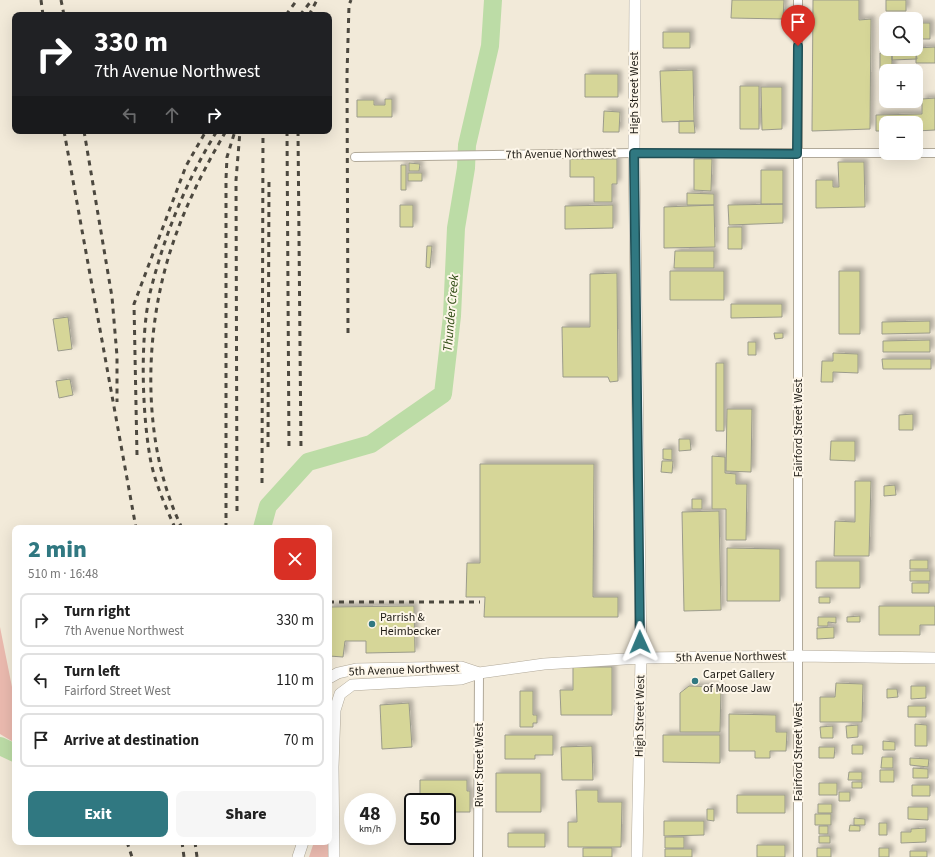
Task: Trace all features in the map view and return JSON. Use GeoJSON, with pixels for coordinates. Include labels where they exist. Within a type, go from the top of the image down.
{"type":"FeatureCollection","features":[{"type":"Feature","properties":{"kind":"street","name":"High Street West"},"geometry":{"type":"LineString","coordinates":[[635,0],[634,153],[641,658],[637,857]]}},
{"type":"Feature","properties":{"kind":"street","name":"Fairford Street West"},"geometry":{"type":"LineString","coordinates":[[798,0],[798,857]]}},
{"type":"Feature","properties":{"kind":"street","name":"7th Avenue Northwest"},"geometry":{"type":"LineString","coordinates":[[355,157],[634,153],[935,153]]}},
{"type":"Feature","properties":{"kind":"street","name":"5th Avenue Northwest"},"geometry":{"type":"LineString","coordinates":[[333,767],[336,704],[342,690],[352,685],[461,679],[479,673],[544,664],[641,658],[798,656],[935,658]]}},
{"type":"Feature","properties":{"kind":"street","name":"5th Avenue Northwest"},"geometry":{"type":"LineString","coordinates":[[332,676],[338,673],[356,669],[461,667],[479,673]]}},
{"type":"Feature","properties":{"kind":"street","name":"River Street West"},"geometry":{"type":"LineString","coordinates":[[478,857],[479,673]]}},
{"type":"Feature","properties":{"kind":"street"},"geometry":{"type":"LineString","coordinates":[[332,762],[334,857]]}},
{"type":"Feature","properties":{"kind":"street"},"geometry":{"type":"LineString","coordinates":[[298,857],[302,845]]}},
{"type":"Feature","properties":{"kind":"shaded area"},"geometry":{"type":"Polygon","coordinates":[[[0,627],[12,687],[12,741],[0,734],[0,627]]]}},
{"type":"Feature","properties":{"kind":"shaded area"},"geometry":{"type":"Polygon","coordinates":[[[313,845],[328,845],[328,857],[309,857],[313,845]]]}},
{"type":"Feature","properties":{"kind":"building"},"geometry":{"type":"Polygon","coordinates":[[[732,0],[784,0],[783,19],[731,18],[732,0]]]}},
{"type":"Feature","properties":{"kind":"building"},"geometry":{"type":"Polygon","coordinates":[[[813,0],[859,0],[859,20],[871,19],[870,129],[812,131],[813,0]]]}},
{"type":"Feature","properties":{"kind":"building"},"geometry":{"type":"Polygon","coordinates":[[[886,0],[906,0],[906,11],[886,11],[886,0]]]}},
{"type":"Feature","properties":{"kind":"building"},"geometry":{"type":"Polygon","coordinates":[[[923,23],[930,23],[930,39],[923,39],[923,23]]]}},
{"type":"Feature","properties":{"kind":"building"},"geometry":{"type":"Polygon","coordinates":[[[663,32],[690,32],[690,48],[663,48],[663,32]]]}},
{"type":"Feature","properties":{"kind":"building"},"geometry":{"type":"Polygon","coordinates":[[[935,47],[935,63],[916,63],[916,56],[923,56],[923,48],[935,47]]]}},
{"type":"Feature","properties":{"kind":"building"},"geometry":{"type":"Polygon","coordinates":[[[880,56],[892,56],[892,64],[880,64],[880,56]]]}},
{"type":"Feature","properties":{"kind":"building"},"geometry":{"type":"Polygon","coordinates":[[[892,56],[917,56],[917,59],[892,60],[892,56]]]}},
{"type":"Feature","properties":{"kind":"building"},"geometry":{"type":"Polygon","coordinates":[[[693,70],[694,121],[662,122],[660,71],[693,70]]]}},
{"type":"Feature","properties":{"kind":"building"},"geometry":{"type":"Polygon","coordinates":[[[585,74],[618,74],[618,97],[585,97],[585,74]]]}},
{"type":"Feature","properties":{"kind":"building"},"geometry":{"type":"Polygon","coordinates":[[[740,86],[759,86],[759,129],[740,129],[740,86]]]}},
{"type":"Feature","properties":{"kind":"building"},"geometry":{"type":"Polygon","coordinates":[[[761,87],[782,87],[782,129],[762,130],[761,87]]]}},
{"type":"Feature","properties":{"kind":"building"},"geometry":{"type":"Polygon","coordinates":[[[935,98],[935,130],[923,131],[923,116],[879,116],[879,131],[876,131],[876,115],[922,114],[923,99],[935,98]]]}},
{"type":"Feature","properties":{"kind":"building"},"geometry":{"type":"Polygon","coordinates":[[[385,99],[392,99],[392,117],[357,117],[357,100],[374,100],[374,105],[385,105],[385,99]]]}},
{"type":"Feature","properties":{"kind":"building"},"geometry":{"type":"Polygon","coordinates":[[[604,111],[620,112],[619,132],[603,132],[604,111]]]}},
{"type":"Feature","properties":{"kind":"building"},"geometry":{"type":"Polygon","coordinates":[[[679,121],[694,121],[695,133],[679,133],[679,121]]]}},
{"type":"Feature","properties":{"kind":"building"},"geometry":{"type":"Polygon","coordinates":[[[570,159],[617,159],[617,184],[612,184],[612,202],[594,202],[594,177],[570,177],[570,159]]]}},
{"type":"Feature","properties":{"kind":"building"},"geometry":{"type":"Polygon","coordinates":[[[694,159],[712,159],[711,191],[694,190],[694,159]]]}},
{"type":"Feature","properties":{"kind":"building"},"geometry":{"type":"Polygon","coordinates":[[[838,162],[864,162],[865,207],[816,208],[816,180],[833,180],[833,187],[839,187],[838,162]]]}},
{"type":"Feature","properties":{"kind":"building"},"geometry":{"type":"Polygon","coordinates":[[[409,163],[420,164],[419,171],[409,171],[409,163]]]}},
{"type":"Feature","properties":{"kind":"building"},"geometry":{"type":"Polygon","coordinates":[[[401,165],[406,165],[406,190],[401,190],[401,165]]]}},
{"type":"Feature","properties":{"kind":"building"},"geometry":{"type":"Polygon","coordinates":[[[761,170],[783,170],[783,204],[761,204],[761,170]]]}},
{"type":"Feature","properties":{"kind":"building"},"geometry":{"type":"Polygon","coordinates":[[[408,173],[422,173],[422,181],[408,181],[408,173]]]}},
{"type":"Feature","properties":{"kind":"building"},"geometry":{"type":"Polygon","coordinates":[[[687,193],[714,194],[714,205],[687,205],[687,193]]]}},
{"type":"Feature","properties":{"kind":"building"},"geometry":{"type":"Polygon","coordinates":[[[783,204],[783,223],[729,225],[728,205],[783,204]]]}},
{"type":"Feature","properties":{"kind":"building"},"geometry":{"type":"Polygon","coordinates":[[[400,205],[413,205],[413,227],[400,227],[400,205]]]}},
{"type":"Feature","properties":{"kind":"building"},"geometry":{"type":"Polygon","coordinates":[[[613,205],[613,228],[565,229],[565,206],[613,205]]]}},
{"type":"Feature","properties":{"kind":"building"},"geometry":{"type":"Polygon","coordinates":[[[714,205],[715,247],[664,248],[664,207],[714,205]]]}},
{"type":"Feature","properties":{"kind":"building"},"geometry":{"type":"Polygon","coordinates":[[[728,227],[742,227],[742,249],[728,249],[728,227]]]}},
{"type":"Feature","properties":{"kind":"building"},"geometry":{"type":"Polygon","coordinates":[[[427,246],[432,246],[430,268],[426,267],[427,246]]]}},
{"type":"Feature","properties":{"kind":"building"},"geometry":{"type":"Polygon","coordinates":[[[675,251],[714,251],[714,268],[674,268],[675,251]]]}},
{"type":"Feature","properties":{"kind":"building"},"geometry":{"type":"Polygon","coordinates":[[[670,271],[724,271],[724,300],[670,300],[670,271]]]}},
{"type":"Feature","properties":{"kind":"building"},"geometry":{"type":"Polygon","coordinates":[[[839,271],[860,271],[860,334],[839,334],[839,271]]]}},
{"type":"Feature","properties":{"kind":"building"},"geometry":{"type":"Polygon","coordinates":[[[617,273],[618,381],[610,382],[608,377],[563,377],[562,327],[590,327],[590,274],[617,273]]]}},
{"type":"Feature","properties":{"kind":"building"},"geometry":{"type":"Polygon","coordinates":[[[731,304],[782,304],[782,317],[731,318],[731,304]]]}},
{"type":"Feature","properties":{"kind":"building"},"geometry":{"type":"Polygon","coordinates":[[[68,317],[72,349],[58,351],[53,319],[68,317]]]}},
{"type":"Feature","properties":{"kind":"building"},"geometry":{"type":"Polygon","coordinates":[[[930,321],[930,333],[882,334],[882,322],[930,321]]]}},
{"type":"Feature","properties":{"kind":"building"},"geometry":{"type":"Polygon","coordinates":[[[774,333],[783,333],[783,338],[775,339],[774,333]]]}},
{"type":"Feature","properties":{"kind":"building"},"geometry":{"type":"Polygon","coordinates":[[[930,340],[930,352],[883,352],[883,341],[930,340]]]}},
{"type":"Feature","properties":{"kind":"building"},"geometry":{"type":"Polygon","coordinates":[[[748,342],[756,342],[756,355],[748,355],[748,342]]]}},
{"type":"Feature","properties":{"kind":"building"},"geometry":{"type":"Polygon","coordinates":[[[833,353],[858,354],[858,373],[833,372],[833,382],[821,382],[822,361],[833,361],[833,353]]]}},
{"type":"Feature","properties":{"kind":"building"},"geometry":{"type":"Polygon","coordinates":[[[882,359],[931,359],[931,369],[883,369],[882,359]]]}},
{"type":"Feature","properties":{"kind":"building"},"geometry":{"type":"Polygon","coordinates":[[[716,363],[724,363],[724,431],[716,431],[716,363]]]}},
{"type":"Feature","properties":{"kind":"building"},"geometry":{"type":"Polygon","coordinates":[[[70,379],[73,395],[59,398],[56,381],[70,379]]]}},
{"type":"Feature","properties":{"kind":"building"},"geometry":{"type":"Polygon","coordinates":[[[727,409],[752,409],[751,472],[726,471],[727,409]]]}},
{"type":"Feature","properties":{"kind":"building"},"geometry":{"type":"Polygon","coordinates":[[[913,414],[913,430],[899,430],[899,415],[913,414]]]}},
{"type":"Feature","properties":{"kind":"building"},"geometry":{"type":"Polygon","coordinates":[[[679,439],[690,439],[691,450],[679,451],[679,439]]]}},
{"type":"Feature","properties":{"kind":"building"},"geometry":{"type":"Polygon","coordinates":[[[831,441],[855,441],[855,461],[830,460],[831,441]]]}},
{"type":"Feature","properties":{"kind":"building"},"geometry":{"type":"Polygon","coordinates":[[[663,449],[672,449],[672,460],[663,459],[663,449]]]}},
{"type":"Feature","properties":{"kind":"building"},"geometry":{"type":"Polygon","coordinates":[[[712,456],[725,457],[725,473],[736,474],[736,484],[747,484],[746,540],[726,540],[726,509],[712,509],[712,456]]]}},
{"type":"Feature","properties":{"kind":"building"},"geometry":{"type":"Polygon","coordinates":[[[662,461],[673,461],[672,473],[661,472],[662,461]]]}},
{"type":"Feature","properties":{"kind":"building"},"geometry":{"type":"Polygon","coordinates":[[[480,464],[594,464],[593,597],[618,597],[618,617],[484,617],[485,597],[466,597],[467,563],[480,563],[480,464]]]}},
{"type":"Feature","properties":{"kind":"building"},"geometry":{"type":"Polygon","coordinates":[[[855,481],[871,481],[869,556],[834,556],[835,521],[855,522],[855,481]]]}},
{"type":"Feature","properties":{"kind":"building"},"geometry":{"type":"Polygon","coordinates":[[[895,485],[896,495],[884,496],[884,486],[895,485]]]}},
{"type":"Feature","properties":{"kind":"building"},"geometry":{"type":"Polygon","coordinates":[[[692,499],[702,499],[702,509],[692,509],[692,499]]]}},
{"type":"Feature","properties":{"kind":"building"},"geometry":{"type":"Polygon","coordinates":[[[719,511],[721,610],[684,611],[682,512],[719,511]]]}},
{"type":"Feature","properties":{"kind":"building"},"geometry":{"type":"Polygon","coordinates":[[[727,548],[780,549],[780,601],[727,601],[727,548]]]}},
{"type":"Feature","properties":{"kind":"building"},"geometry":{"type":"Polygon","coordinates":[[[910,560],[928,560],[928,569],[910,569],[910,560]]]}},
{"type":"Feature","properties":{"kind":"building"},"geometry":{"type":"Polygon","coordinates":[[[816,561],[860,561],[860,588],[816,588],[816,561]]]}},
{"type":"Feature","properties":{"kind":"building"},"geometry":{"type":"Polygon","coordinates":[[[910,571],[930,571],[930,581],[910,581],[910,571]]]}},
{"type":"Feature","properties":{"kind":"building"},"geometry":{"type":"Polygon","coordinates":[[[912,583],[929,583],[929,593],[912,593],[912,583]]]}},
{"type":"Feature","properties":{"kind":"building"},"geometry":{"type":"Polygon","coordinates":[[[819,597],[830,597],[830,603],[819,603],[819,597]]]}},
{"type":"Feature","properties":{"kind":"building","name":"Parrish & Heimbecker"},"geometry":{"type":"Polygon","coordinates":[[[414,606],[415,652],[366,653],[366,641],[345,641],[343,657],[332,656],[332,607],[414,606]]]}},
{"type":"Feature","properties":{"kind":"building"},"geometry":{"type":"Polygon","coordinates":[[[879,606],[935,606],[935,625],[920,625],[920,635],[879,635],[879,606]]]}},
{"type":"Feature","properties":{"kind":"building"},"geometry":{"type":"Polygon","coordinates":[[[860,616],[860,622],[847,622],[847,617],[860,616]]]}},
{"type":"Feature","properties":{"kind":"building"},"geometry":{"type":"Polygon","coordinates":[[[818,617],[836,617],[836,623],[828,622],[828,626],[818,626],[818,617]]]}},
{"type":"Feature","properties":{"kind":"building"},"geometry":{"type":"Polygon","coordinates":[[[834,627],[834,638],[817,639],[817,628],[834,627]]]}},
{"type":"Feature","properties":{"kind":"building"},"geometry":{"type":"Polygon","coordinates":[[[573,667],[612,667],[612,715],[561,715],[560,690],[573,690],[573,667]]]}},
{"type":"Feature","properties":{"kind":"building"},"geometry":{"type":"Polygon","coordinates":[[[836,683],[863,684],[862,722],[820,722],[820,697],[835,697],[836,683]]]}},
{"type":"Feature","properties":{"kind":"building"},"geometry":{"type":"Polygon","coordinates":[[[689,686],[721,687],[720,732],[680,732],[680,693],[689,686]]]}},
{"type":"Feature","properties":{"kind":"building"},"geometry":{"type":"Polygon","coordinates":[[[911,686],[926,686],[926,698],[911,699],[911,686]]]}},
{"type":"Feature","properties":{"kind":"building"},"geometry":{"type":"Polygon","coordinates":[[[887,689],[897,689],[898,697],[887,698],[887,689]]]}},
{"type":"Feature","properties":{"kind":"building"},"geometry":{"type":"Polygon","coordinates":[[[520,691],[533,691],[533,715],[537,715],[537,723],[533,723],[533,727],[520,727],[520,691]]]}},
{"type":"Feature","properties":{"kind":"building"},"geometry":{"type":"Polygon","coordinates":[[[409,703],[412,747],[382,749],[380,705],[409,703]]]}},
{"type":"Feature","properties":{"kind":"building"},"geometry":{"type":"Polygon","coordinates":[[[908,706],[926,706],[926,717],[908,717],[908,706]]]}},
{"type":"Feature","properties":{"kind":"building"},"geometry":{"type":"Polygon","coordinates":[[[729,714],[776,715],[776,732],[787,732],[786,751],[770,751],[770,758],[755,758],[755,751],[729,751],[729,714]]]}},
{"type":"Feature","properties":{"kind":"building"},"geometry":{"type":"Polygon","coordinates":[[[915,724],[927,725],[927,746],[915,746],[915,724]]]}},
{"type":"Feature","properties":{"kind":"building"},"geometry":{"type":"Polygon","coordinates":[[[858,725],[858,737],[847,738],[846,726],[858,725]]]}},
{"type":"Feature","properties":{"kind":"building"},"geometry":{"type":"Polygon","coordinates":[[[833,726],[833,738],[821,738],[820,727],[833,726]]]}},
{"type":"Feature","properties":{"kind":"building"},"geometry":{"type":"Polygon","coordinates":[[[505,735],[553,735],[553,755],[535,755],[535,759],[505,759],[505,735]]]}},
{"type":"Feature","properties":{"kind":"building"},"geometry":{"type":"Polygon","coordinates":[[[663,735],[720,735],[720,763],[663,762],[663,735]]]}},
{"type":"Feature","properties":{"kind":"building"},"geometry":{"type":"Polygon","coordinates":[[[883,741],[895,742],[895,750],[883,750],[883,741]]]}},
{"type":"Feature","properties":{"kind":"building"},"geometry":{"type":"Polygon","coordinates":[[[852,745],[863,745],[863,754],[852,754],[852,745]]]}},
{"type":"Feature","properties":{"kind":"building"},"geometry":{"type":"Polygon","coordinates":[[[592,746],[593,780],[562,780],[561,747],[592,746]]]}},
{"type":"Feature","properties":{"kind":"building"},"geometry":{"type":"Polygon","coordinates":[[[819,747],[835,747],[834,758],[819,758],[819,747]]]}},
{"type":"Feature","properties":{"kind":"building"},"geometry":{"type":"Polygon","coordinates":[[[882,757],[893,757],[893,768],[881,768],[882,757]]]}},
{"type":"Feature","properties":{"kind":"building"},"geometry":{"type":"Polygon","coordinates":[[[910,758],[929,759],[928,767],[910,765],[910,758]]]}},
{"type":"Feature","properties":{"kind":"building"},"geometry":{"type":"Polygon","coordinates":[[[913,768],[928,769],[928,778],[913,778],[913,768]]]}},
{"type":"Feature","properties":{"kind":"building"},"geometry":{"type":"Polygon","coordinates":[[[880,770],[894,770],[894,782],[880,782],[880,770]]]}},
{"type":"Feature","properties":{"kind":"building"},"geometry":{"type":"Polygon","coordinates":[[[849,772],[862,772],[862,780],[848,780],[849,772]]]}},
{"type":"Feature","properties":{"kind":"building"},"geometry":{"type":"Polygon","coordinates":[[[496,773],[541,773],[541,812],[496,812],[496,773]]]}},
{"type":"Feature","properties":{"kind":"building"},"geometry":{"type":"Polygon","coordinates":[[[420,780],[467,780],[467,791],[470,791],[470,812],[456,812],[456,793],[420,793],[420,780]]]}},
{"type":"Feature","properties":{"kind":"building"},"geometry":{"type":"Polygon","coordinates":[[[852,782],[862,782],[862,788],[852,788],[852,782]]]}},
{"type":"Feature","properties":{"kind":"building"},"geometry":{"type":"Polygon","coordinates":[[[819,783],[837,783],[837,795],[819,795],[819,783]]]}},
{"type":"Feature","properties":{"kind":"building"},"geometry":{"type":"Polygon","coordinates":[[[912,785],[930,785],[930,796],[912,796],[912,785]]]}},
{"type":"Feature","properties":{"kind":"building"},"geometry":{"type":"Polygon","coordinates":[[[576,790],[598,790],[598,802],[622,802],[621,847],[568,847],[568,822],[577,822],[576,790]]]}},
{"type":"Feature","properties":{"kind":"building"},"geometry":{"type":"Polygon","coordinates":[[[839,792],[850,792],[850,801],[839,801],[839,792]]]}},
{"type":"Feature","properties":{"kind":"building"},"geometry":{"type":"Polygon","coordinates":[[[737,795],[785,795],[785,813],[737,813],[737,795]]]}},
{"type":"Feature","properties":{"kind":"building"},"geometry":{"type":"Polygon","coordinates":[[[818,804],[832,804],[832,813],[818,813],[818,804]]]}},
{"type":"Feature","properties":{"kind":"building"},"geometry":{"type":"Polygon","coordinates":[[[908,807],[928,807],[928,820],[908,819],[908,807]]]}},
{"type":"Feature","properties":{"kind":"building"},"geometry":{"type":"Polygon","coordinates":[[[707,809],[714,809],[714,821],[707,820],[707,809]]]}},
{"type":"Feature","properties":{"kind":"building"},"geometry":{"type":"Polygon","coordinates":[[[815,814],[831,814],[831,825],[815,825],[815,814]]]}},
{"type":"Feature","properties":{"kind":"building"},"geometry":{"type":"Polygon","coordinates":[[[854,818],[865,819],[865,825],[854,825],[854,818]]]}},
{"type":"Feature","properties":{"kind":"building"},"geometry":{"type":"Polygon","coordinates":[[[664,821],[704,821],[704,835],[664,836],[664,821]]]}},
{"type":"Feature","properties":{"kind":"building"},"geometry":{"type":"Polygon","coordinates":[[[879,823],[887,823],[887,835],[879,835],[879,823]]]}},
{"type":"Feature","properties":{"kind":"building"},"geometry":{"type":"Polygon","coordinates":[[[850,825],[860,826],[860,831],[849,831],[850,825]]]}},
{"type":"Feature","properties":{"kind":"building"},"geometry":{"type":"Polygon","coordinates":[[[819,826],[828,826],[828,834],[819,834],[819,826]]]}},
{"type":"Feature","properties":{"kind":"building"},"geometry":{"type":"Polygon","coordinates":[[[926,828],[926,842],[901,843],[901,832],[911,832],[911,829],[926,828]]]}},
{"type":"Feature","properties":{"kind":"building"},"geometry":{"type":"Polygon","coordinates":[[[508,833],[545,833],[545,847],[508,847],[508,833]]]}},
{"type":"Feature","properties":{"kind":"building"},"geometry":{"type":"Polygon","coordinates":[[[819,836],[830,836],[830,843],[819,843],[819,836]]]}},
{"type":"Feature","properties":{"kind":"building"},"geometry":{"type":"Polygon","coordinates":[[[665,837],[684,837],[684,848],[665,848],[665,837]]]}},
{"type":"Feature","properties":{"kind":"building"},"geometry":{"type":"Polygon","coordinates":[[[757,845],[785,845],[785,857],[757,857],[757,845]]]}},
{"type":"Feature","properties":{"kind":"building"},"geometry":{"type":"Polygon","coordinates":[[[583,848],[612,848],[612,857],[583,857],[583,848]]]}},
{"type":"Feature","properties":{"kind":"building"},"geometry":{"type":"Polygon","coordinates":[[[817,848],[831,848],[831,857],[817,857],[817,848]]]}},
{"type":"Feature","properties":{"kind":"building"},"geometry":{"type":"Polygon","coordinates":[[[879,848],[889,848],[889,857],[879,857],[879,848]]]}},
{"type":"Feature","properties":{"kind":"building"},"geometry":{"type":"Polygon","coordinates":[[[665,849],[692,849],[692,857],[665,857],[665,849]]]}},
{"type":"Feature","properties":{"kind":"building"},"geometry":{"type":"Polygon","coordinates":[[[910,851],[927,851],[927,857],[910,857],[910,851]]]}},
{"type":"Feature","properties":{"kind":"waterway","name":"Thunder Creek"},"geometry":{"type":"LineString","coordinates":[[263,525],[268,506],[308,462],[371,444],[443,394],[452,316],[456,228],[466,168],[467,145],[490,46],[493,0]]}},
{"type":"Feature","properties":{"kind":"waterway","name":"Thunder Creek"},"geometry":{"type":"LineString","coordinates":[[0,746],[12,752]]}},
{"type":"Feature","properties":{"kind":"railway"},"geometry":{"type":"LineString","coordinates":[[41,0],[43,12]]}},
{"type":"Feature","properties":{"kind":"railway"},"geometry":{"type":"LineString","coordinates":[[61,0],[63,12]]}},
{"type":"Feature","properties":{"kind":"railway"},"geometry":{"type":"LineString","coordinates":[[288,12],[297,0]]}},
{"type":"Feature","properties":{"kind":"railway"},"geometry":{"type":"LineString","coordinates":[[302,12],[312,0]]}},
{"type":"Feature","properties":{"kind":"railway"},"geometry":{"type":"LineString","coordinates":[[311,12],[317,0]]}},
{"type":"Feature","properties":{"kind":"railway"},"geometry":{"type":"LineString","coordinates":[[348,333],[347,75],[349,5],[351,0]]}},
{"type":"Feature","properties":{"kind":"railway"},"geometry":{"type":"LineString","coordinates":[[65,134],[135,525]]}},
{"type":"Feature","properties":{"kind":"railway"},"geometry":{"type":"LineString","coordinates":[[85,134],[112,297],[117,356],[117,402]]}},
{"type":"Feature","properties":{"kind":"railway"},"geometry":{"type":"LineString","coordinates":[[137,455],[134,304],[186,166],[204,134]]}},
{"type":"Feature","properties":{"kind":"railway"},"geometry":{"type":"LineString","coordinates":[[174,525],[157,484],[147,439],[143,375],[143,353],[147,311],[150,293],[162,251],[177,209],[195,169],[215,134]]}},
{"type":"Feature","properties":{"kind":"railway"},"geometry":{"type":"LineString","coordinates":[[181,525],[169,495],[159,461],[153,424],[151,387],[152,350],[156,313],[163,277],[173,243],[184,214],[196,186],[224,134]]}},
{"type":"Feature","properties":{"kind":"railway"},"geometry":{"type":"LineString","coordinates":[[226,525],[226,179],[227,157],[234,134]]}},
{"type":"Feature","properties":{"kind":"railway"},"geometry":{"type":"LineString","coordinates":[[237,511],[236,180],[240,134]]}},
{"type":"Feature","properties":{"kind":"railway"},"geometry":{"type":"LineString","coordinates":[[262,483],[263,134]]}},
{"type":"Feature","properties":{"kind":"railway"},"geometry":{"type":"LineString","coordinates":[[287,134],[289,449]]}},
{"type":"Feature","properties":{"kind":"railway"},"geometry":{"type":"LineString","coordinates":[[298,134],[301,450]]}},
{"type":"Feature","properties":{"kind":"railway"},"geometry":{"type":"LineString","coordinates":[[268,447],[269,177]]}},
{"type":"Feature","properties":{"kind":"railway"},"geometry":{"type":"LineString","coordinates":[[332,602],[480,602]]}},
{"type":"Feature","properties":{"kind":"railway"},"geometry":{"type":"LineString","coordinates":[[128,845],[132,857]]}},
{"type":"Feature","properties":{"kind":"railway"},"geometry":{"type":"LineString","coordinates":[[182,845],[184,857]]}},
{"type":"Feature","properties":{"kind":"railway"},"geometry":{"type":"LineString","coordinates":[[195,845],[197,857]]}},
{"type":"Feature","properties":{"kind":"place","name":"Parrish & Heimbecker"},"geometry":{"type":"Point","coordinates":[372,624]}},
{"type":"Feature","properties":{"kind":"place","name":"Carpet Gallery of Moose Jaw"},"geometry":{"type":"Point","coordinates":[695,681]}},
{"type":"Feature","properties":{"kind":"route"},"geometry":{"type":"LineString","coordinates":[[640,642],[634,153],[797,154],[798,46]]}}]}
